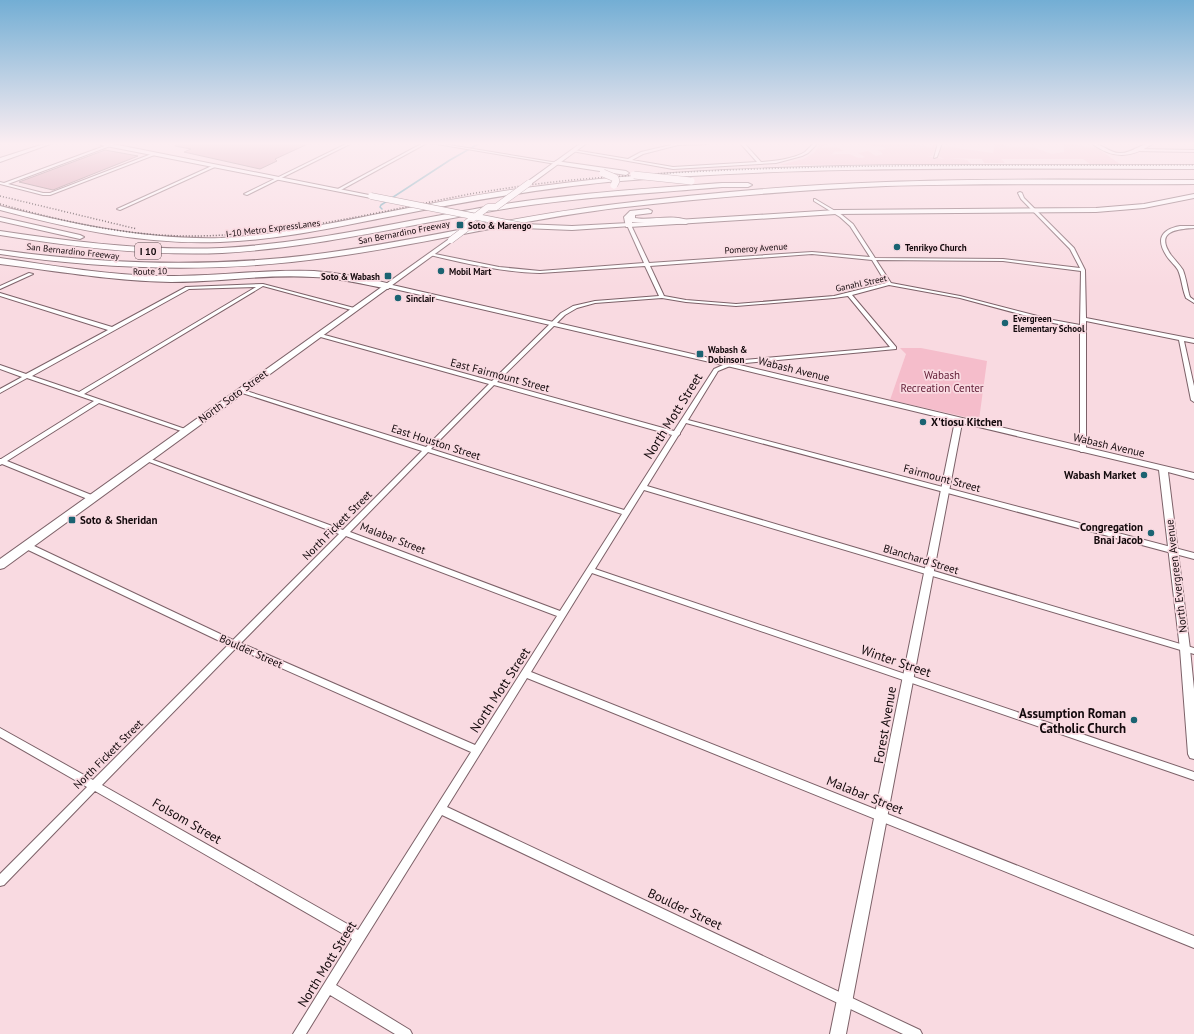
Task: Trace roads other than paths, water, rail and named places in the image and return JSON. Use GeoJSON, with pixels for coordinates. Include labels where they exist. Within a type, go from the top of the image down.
{"type":"FeatureCollection","features":[{"type":"Feature","properties":{"kind":"highway","name":"I-10 Metro ExpressLanes"},"geometry":{"type":"LineString","coordinates":[[0,208],[76,227],[120,234],[166,239],[221,240],[315,230],[441,204],[520,191]]}},
{"type":"Feature","properties":{"kind":"highway","name":"I-10 Metro ExpressLanes"},"geometry":{"type":"LineString","coordinates":[[0,219],[56,232],[109,240],[173,245],[221,244],[307,236],[420,212],[541,191]]}},
{"type":"Feature","properties":{"kind":"highway"},"geometry":{"type":"LineString","coordinates":[[296,244],[473,205],[585,191]]}},
{"type":"Feature","properties":{"kind":"highway","name":"I 10"},"geometry":{"type":"LineString","coordinates":[[296,244],[470,212],[540,201],[651,191]]}},
{"type":"Feature","properties":{"kind":"highway","name":"San Bernardino Freeway"},"geometry":{"type":"LineString","coordinates":[[448,226],[562,206],[693,191]]}},
{"type":"Feature","properties":{"kind":"highway","name":"San Bernardino Freeway"},"geometry":{"type":"LineString","coordinates":[[0,252],[69,262],[149,267],[222,266],[299,260],[365,250],[518,221],[598,208],[771,191]]}},
{"type":"Feature","properties":{"kind":"highway"},"geometry":{"type":"LineString","coordinates":[[631,214],[815,191]]}},
{"type":"Feature","properties":{"kind":"highway"},"geometry":{"type":"LineString","coordinates":[[631,214],[631,218],[640,221],[667,220],[686,222]]}},
{"type":"Feature","properties":{"kind":"highway"},"geometry":{"type":"LineString","coordinates":[[629,225],[628,217],[631,214]]}},
{"type":"Feature","properties":{"kind":"highway","name":"Route 10"},"geometry":{"type":"LineString","coordinates":[[0,233],[85,246],[135,250],[211,250],[296,244]]}},
{"type":"Feature","properties":{"kind":"highway","name":"San Bernardino Freeway"},"geometry":{"type":"LineString","coordinates":[[0,243],[92,255],[186,258],[292,252],[394,236]]}},
{"type":"Feature","properties":{"kind":"highway","name":"Route 10"},"geometry":{"type":"LineString","coordinates":[[0,261],[88,271],[152,272],[229,267],[299,260]]}},
{"type":"Feature","properties":{"kind":"highway"},"geometry":{"type":"LineString","coordinates":[[13,263],[67,273],[122,278],[207,278],[312,274],[348,278],[388,286]]}},
{"type":"Feature","properties":{"kind":"main road"},"geometry":{"type":"LineString","coordinates":[[345,191],[523,226],[574,228],[836,212],[1036,212],[1126,208],[1194,196]]}},
{"type":"Feature","properties":{"kind":"main road","name":"North Soto Street"},"geometry":{"type":"LineString","coordinates":[[467,228],[464,225],[488,207],[496,207],[518,191]]}},
{"type":"Feature","properties":{"kind":"main road","name":"North Soto Street"},"geometry":{"type":"LineString","coordinates":[[0,565],[467,228],[475,227],[498,209],[496,207]]}},
{"type":"Feature","properties":{"kind":"street"},"geometry":{"type":"LineString","coordinates":[[37,191],[50,194],[57,191]]}},
{"type":"Feature","properties":{"kind":"street"},"geometry":{"type":"LineString","coordinates":[[119,209],[124,205],[156,191]]}},
{"type":"Feature","properties":{"kind":"street"},"geometry":{"type":"LineString","coordinates":[[246,194],[251,191]]}},
{"type":"Feature","properties":{"kind":"street"},"geometry":{"type":"LineString","coordinates":[[1020,193],[1022,198],[1072,248],[1083,270],[1083,450]]}},
{"type":"Feature","properties":{"kind":"street"},"geometry":{"type":"LineString","coordinates":[[815,200],[836,212],[854,228],[889,284]]}},
{"type":"Feature","properties":{"kind":"street"},"geometry":{"type":"LineString","coordinates":[[629,225],[662,297]]}},
{"type":"Feature","properties":{"kind":"street"},"geometry":{"type":"LineString","coordinates":[[1194,227],[1183,227],[1166,232],[1162,236],[1162,240],[1168,253],[1180,268],[1188,298],[1194,302]]}},
{"type":"Feature","properties":{"kind":"street","name":"Pomeroy Avenue"},"geometry":{"type":"LineString","coordinates":[[432,254],[500,270],[518,272],[790,253],[830,254],[873,259],[1003,260],[1083,270]]}},
{"type":"Feature","properties":{"kind":"street"},"geometry":{"type":"LineString","coordinates":[[0,288],[32,274]]}},
{"type":"Feature","properties":{"kind":"street","name":"Ganahl Street"},"geometry":{"type":"LineString","coordinates":[[662,297],[686,301],[736,305],[849,294],[889,284],[960,297],[1053,321],[1083,327]]}},
{"type":"Feature","properties":{"kind":"street"},"geometry":{"type":"LineString","coordinates":[[80,394],[263,285]]}},
{"type":"Feature","properties":{"kind":"street"},"geometry":{"type":"LineString","coordinates":[[0,392],[188,288],[263,285],[355,309]]}},
{"type":"Feature","properties":{"kind":"street","name":"Wabash Avenue"},"geometry":{"type":"LineString","coordinates":[[388,286],[727,364],[1194,476]]}},
{"type":"Feature","properties":{"kind":"street"},"geometry":{"type":"LineString","coordinates":[[0,294],[112,329]]}},
{"type":"Feature","properties":{"kind":"street"},"geometry":{"type":"LineString","coordinates":[[727,364],[894,348],[849,294]]}},
{"type":"Feature","properties":{"kind":"street","name":"North Fickett Street"},"geometry":{"type":"LineString","coordinates":[[0,881],[94,784],[493,383],[568,310],[583,304],[595,302],[662,297]]}},
{"type":"Feature","properties":{"kind":"street"},"geometry":{"type":"LineString","coordinates":[[1083,319],[1194,341]]}},
{"type":"Feature","properties":{"kind":"street","name":"East Fairmount Street"},"geometry":{"type":"LineString","coordinates":[[318,335],[677,434]]}},
{"type":"Feature","properties":{"kind":"street"},"geometry":{"type":"LineString","coordinates":[[1181,338],[1194,400]]}},
{"type":"Feature","properties":{"kind":"street","name":"North Mott Street"},"geometry":{"type":"LineString","coordinates":[[299,1034],[442,809],[477,750],[626,513],[686,421],[716,370],[727,364]]}},
{"type":"Feature","properties":{"kind":"street"},"geometry":{"type":"LineString","coordinates":[[0,367],[80,394],[97,402],[186,431]]}},
{"type":"Feature","properties":{"kind":"street","name":"East Houston Street"},"geometry":{"type":"LineString","coordinates":[[241,391],[626,513]]}},
{"type":"Feature","properties":{"kind":"street"},"geometry":{"type":"LineString","coordinates":[[1,461],[97,402]]}},
{"type":"Feature","properties":{"kind":"street","name":"Forest Avenue"},"geometry":{"type":"LineString","coordinates":[[838,1034],[883,816],[908,679],[959,420]]}},
{"type":"Feature","properties":{"kind":"street","name":"Fairmount Street"},"geometry":{"type":"LineString","coordinates":[[686,421],[1194,556]]}},
{"type":"Feature","properties":{"kind":"street","name":"Malabar Street"},"geometry":{"type":"LineString","coordinates":[[146,459],[563,615]]}},
{"type":"Feature","properties":{"kind":"street"},"geometry":{"type":"LineString","coordinates":[[1,461],[92,498]]}},
{"type":"Feature","properties":{"kind":"street","name":"North Evergreen Avenue"},"geometry":{"type":"LineString","coordinates":[[1163,469],[1173,550],[1190,650],[1194,754]]}},
{"type":"Feature","properties":{"kind":"street","name":"Blanchard Street"},"geometry":{"type":"LineString","coordinates":[[643,487],[1190,650]]}},
{"type":"Feature","properties":{"kind":"street","name":"Boulder Street"},"geometry":{"type":"LineString","coordinates":[[27,546],[234,644],[477,750]]}},
{"type":"Feature","properties":{"kind":"street","name":"Winter Street"},"geometry":{"type":"LineString","coordinates":[[591,570],[1194,776]]}},
{"type":"Feature","properties":{"kind":"street","name":"Malabar Street"},"geometry":{"type":"LineString","coordinates":[[526,674],[1194,942]]}},
{"type":"Feature","properties":{"kind":"street","name":"Folsom Street"},"geometry":{"type":"LineString","coordinates":[[0,732],[94,784],[360,937]]}},
{"type":"Feature","properties":{"kind":"street","name":"Boulder Street"},"geometry":{"type":"LineString","coordinates":[[442,809],[916,1034]]}},
{"type":"Feature","properties":{"kind":"street"},"geometry":{"type":"LineString","coordinates":[[328,987],[406,1034]]}},
{"type":"Feature","properties":{"kind":"waterway"},"geometry":{"type":"LineString","coordinates":[[382,209],[380,207],[381,205],[402,191]]}},
{"type":"Feature","properties":{"kind":"railway"},"geometry":{"type":"LineString","coordinates":[[0,204],[70,222],[142,233],[190,236],[261,232],[331,222],[488,191]]}},
{"type":"Feature","properties":{"kind":"railway"},"geometry":{"type":"LineString","coordinates":[[0,196],[137,229]]}},
{"type":"Feature","properties":{"kind":"place","name":"Soto & Marengo"},"geometry":{"type":"Point","coordinates":[460,225]}},
{"type":"Feature","properties":{"kind":"place","name":"Tenrikyo Church"},"geometry":{"type":"Point","coordinates":[897,247]}},
{"type":"Feature","properties":{"kind":"place","name":"Mobil Mart"},"geometry":{"type":"Point","coordinates":[441,271]}},
{"type":"Feature","properties":{"kind":"place","name":"Soto & Wabash"},"geometry":{"type":"Point","coordinates":[388,276]}},
{"type":"Feature","properties":{"kind":"place","name":"Sinclair"},"geometry":{"type":"Point","coordinates":[398,298]}},
{"type":"Feature","properties":{"kind":"place","name":"Evergreen Elementary School"},"geometry":{"type":"Point","coordinates":[1005,323]}},
{"type":"Feature","properties":{"kind":"place","name":"Wabash & Dobinson"},"geometry":{"type":"Point","coordinates":[700,354]}},
{"type":"Feature","properties":{"kind":"place","name":"X'tiosu Kitchen"},"geometry":{"type":"Point","coordinates":[923,422]}},
{"type":"Feature","properties":{"kind":"place","name":"Wabash Market"},"geometry":{"type":"Point","coordinates":[1144,475]}},
{"type":"Feature","properties":{"kind":"place","name":"Soto & Sheridan"},"geometry":{"type":"Point","coordinates":[72,520]}},
{"type":"Feature","properties":{"kind":"place","name":"Congregation Bnai Jacob"},"geometry":{"type":"Point","coordinates":[1151,533]}},
{"type":"Feature","properties":{"kind":"place","name":"Assumption Roman Catholic Church"},"geometry":{"type":"Point","coordinates":[1134,720]}},
{"type":"Feature","properties":{"kind":"park label","name":"Wabash Recreation Center"},"geometry":{"type":"Point","coordinates":[942,381]}}]}
